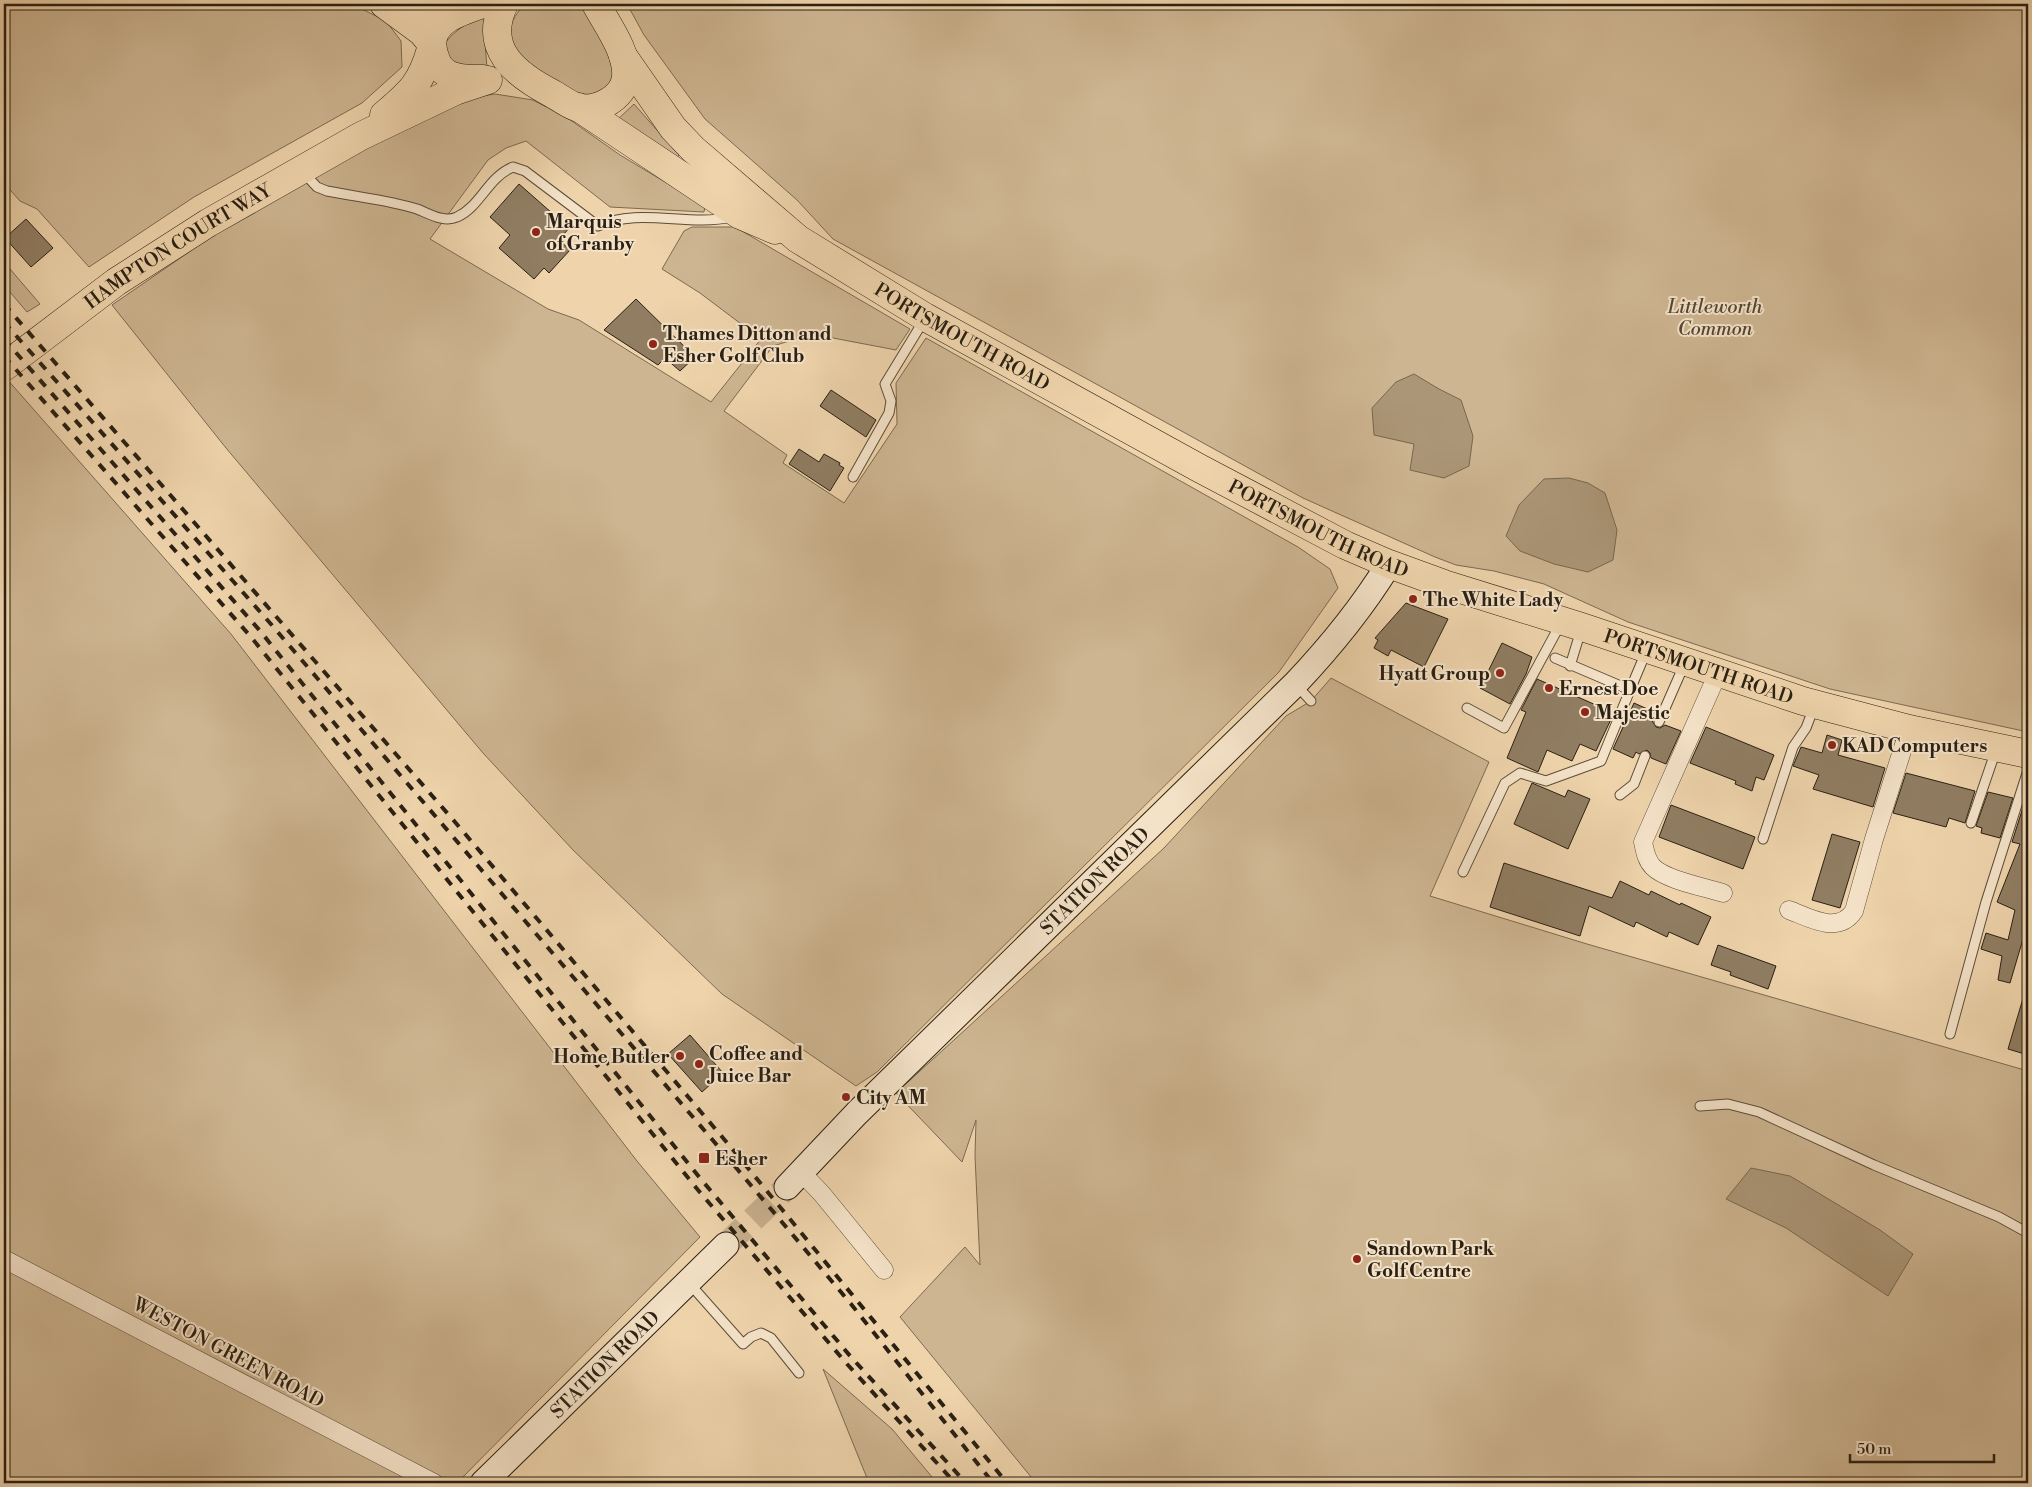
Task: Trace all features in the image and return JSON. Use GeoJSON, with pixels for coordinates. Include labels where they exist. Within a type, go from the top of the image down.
{"type":"FeatureCollection","features":[{"type":"Feature","properties":{"kind":"main road"},"geometry":{"type":"LineString","coordinates":[[384,4],[422,32],[431,46],[438,64],[445,73],[456,77],[530,82]]}},
{"type":"Feature","properties":{"kind":"main road"},"geometry":{"type":"LineString","coordinates":[[417,4],[457,12],[483,4]]}},
{"type":"Feature","properties":{"kind":"main road"},"geometry":{"type":"LineString","coordinates":[[504,4],[498,19],[496,33],[499,46],[507,61],[530,82]]}},
{"type":"Feature","properties":{"kind":"main road","name":"PORTSMOUTH ROAD"},"geometry":{"type":"LineString","coordinates":[[596,4],[623,56],[673,128],[694,149],[798,239],[925,317],[1199,468],[1345,544],[1389,564],[1444,584],[1815,704],[1909,728],[2028,754]]}},
{"type":"Feature","properties":{"kind":"main road"},"geometry":{"type":"LineString","coordinates":[[611,4],[625,31],[676,111],[734,183]]}},
{"type":"Feature","properties":{"kind":"main road","name":"HAMPTON COURT WAY"},"geometry":{"type":"LineString","coordinates":[[360,136],[414,89],[424,72],[434,31],[442,22],[457,12]]}},
{"type":"Feature","properties":{"kind":"main road"},"geometry":{"type":"LineString","coordinates":[[578,107],[596,108],[618,94],[626,78],[623,56]]}},
{"type":"Feature","properties":{"kind":"main road","name":"HAMPTON COURT WAY"},"geometry":{"type":"LineString","coordinates":[[4,367],[116,282],[208,223],[360,136],[455,91],[488,80]]}},
{"type":"Feature","properties":{"kind":"main road","name":"PORTSMOUTH ROAD"},"geometry":{"type":"LineString","coordinates":[[530,82],[578,107],[740,216],[798,239]]}},
{"type":"Feature","properties":{"kind":"main road","name":"STATION ROAD"},"geometry":{"type":"LineString","coordinates":[[794,1180],[857,1113],[1303,693],[1328,648],[1363,604],[1389,564]]}},
{"type":"Feature","properties":{"kind":"main road","name":"STATION ROAD"},"geometry":{"type":"LineString","coordinates":[[483,1483],[687,1281],[726,1245]]}},
{"type":"Feature","properties":{"kind":"street"},"geometry":{"type":"LineString","coordinates":[[1718,673],[1643,842],[1645,856],[1654,868],[1668,876],[1723,893]]}},
{"type":"Feature","properties":{"kind":"street"},"geometry":{"type":"LineString","coordinates":[[1789,910],[1829,924],[1838,924],[1848,919],[1854,911],[1874,839],[1909,728]]}},
{"type":"Feature","properties":{"kind":"street"},"geometry":{"type":"LineString","coordinates":[[794,1180],[822,1194],[884,1270]]}},
{"type":"Feature","properties":{"kind":"street","name":"WESTON GREEN ROAD"},"geometry":{"type":"LineString","coordinates":[[4,1259],[434,1483]]}},
{"type":"Feature","properties":{"kind":"lane"},"geometry":{"type":"LineString","coordinates":[[301,170],[310,181],[327,191],[403,205],[439,218],[456,218],[467,211],[501,172],[513,167],[525,171],[598,226],[611,220],[624,218],[673,220],[724,219],[740,216]]}},
{"type":"Feature","properties":{"kind":"lane"},"geometry":{"type":"LineString","coordinates":[[853,476],[889,413],[891,401],[885,384],[925,317]]}},
{"type":"Feature","properties":{"kind":"lane"},"geometry":{"type":"LineString","coordinates":[[1570,666],[1572,624]]}},
{"type":"Feature","properties":{"kind":"lane"},"geometry":{"type":"LineString","coordinates":[[1467,708],[1504,728],[1572,624]]}},
{"type":"Feature","properties":{"kind":"lane"},"geometry":{"type":"LineString","coordinates":[[1463,872],[1505,783],[1520,773],[1546,781],[1601,761],[1647,650]]}},
{"type":"Feature","properties":{"kind":"lane"},"geometry":{"type":"LineString","coordinates":[[1555,658],[1630,690]]}},
{"type":"Feature","properties":{"kind":"lane"},"geometry":{"type":"LineString","coordinates":[[1659,722],[1685,662]]}},
{"type":"Feature","properties":{"kind":"lane"},"geometry":{"type":"LineString","coordinates":[[1763,840],[1793,747],[1806,728],[1815,704]]}},
{"type":"Feature","properties":{"kind":"lane"},"geometry":{"type":"LineString","coordinates":[[1971,823],[1997,748]]}},
{"type":"Feature","properties":{"kind":"lane"},"geometry":{"type":"LineString","coordinates":[[1620,795],[1634,784],[1645,756]]}},
{"type":"Feature","properties":{"kind":"lane"},"geometry":{"type":"LineString","coordinates":[[1950,1034],[1986,902],[2028,770]]}},
{"type":"Feature","properties":{"kind":"lane"},"geometry":{"type":"LineString","coordinates":[[1700,1106],[1728,1104],[1759,1112],[1874,1165],[1999,1217],[2028,1233]]}},
{"type":"Feature","properties":{"kind":"lane"},"geometry":{"type":"LineString","coordinates":[[687,1281],[743,1344],[750,1337],[761,1333],[771,1338],[799,1373]]}},
{"type":"Feature","properties":{"kind":"green space"},"geometry":{"type":"Polygon","coordinates":[[[4,4],[352,4],[386,21],[401,41],[402,67],[362,103],[194,197],[89,267],[37,209],[20,201],[4,183],[4,4]]]}},
{"type":"Feature","properties":{"kind":"green space"},"geometry":{"type":"Polygon","coordinates":[[[525,4],[583,4],[609,54],[613,70],[610,82],[606,87],[597,93],[587,94],[575,91],[550,79],[519,57],[511,43],[510,29],[519,10],[525,4]]]}},
{"type":"Feature","properties":{"kind":"green space","name":"Littleworth Common"},"geometry":{"type":"Polygon","coordinates":[[[627,4],[2028,4],[2028,732],[1830,689],[1628,622],[1544,584],[1494,571],[1456,565],[1303,498],[833,239],[797,200],[705,119],[644,35],[627,4]]]}},
{"type":"Feature","properties":{"kind":"green space"},"geometry":{"type":"Polygon","coordinates":[[[488,14],[484,30],[487,68],[449,63],[445,43],[464,26],[488,14]]]}},
{"type":"Feature","properties":{"kind":"green space","name":"Thames Ditton and Esher Golf Club"},"geometry":{"type":"Polygon","coordinates":[[[495,94],[533,100],[569,119],[620,155],[705,206],[704,212],[610,207],[526,141],[506,148],[488,160],[430,239],[548,309],[579,320],[711,402],[761,339],[700,293],[662,269],[684,231],[692,227],[735,227],[910,329],[896,350],[812,334],[773,346],[724,411],[787,455],[783,463],[844,503],[897,424],[896,383],[926,338],[1298,547],[1330,569],[1338,588],[1279,672],[877,1072],[856,1086],[722,994],[573,850],[483,753],[226,448],[112,305],[237,219],[340,162],[459,100],[495,94]]]}},
{"type":"Feature","properties":{"kind":"green space"},"geometry":{"type":"Polygon","coordinates":[[[634,104],[679,155],[677,158],[617,120],[634,104]]]}},
{"type":"Feature","properties":{"kind":"green space"},"geometry":{"type":"Polygon","coordinates":[[[4,262],[40,304],[27,312],[4,285],[4,262]]]}},
{"type":"Feature","properties":{"kind":"green space"},"geometry":{"type":"Polygon","coordinates":[[[6,378],[231,634],[637,1161],[700,1237],[457,1483],[4,1483],[4,380],[6,378]]]}},
{"type":"Feature","properties":{"kind":"green space"},"geometry":{"type":"Polygon","coordinates":[[[1331,678],[1489,762],[1430,896],[1587,944],[2028,1071],[2028,1483],[1036,1483],[900,1317],[965,1247],[980,1265],[975,1156],[976,1120],[962,1162],[896,1093],[1164,848],[1286,716],[1311,701],[1331,678]]]}},
{"type":"Feature","properties":{"kind":"green space"},"geometry":{"type":"Polygon","coordinates":[[[823,1369],[892,1429],[937,1483],[869,1483],[823,1369]]]}},
{"type":"Feature","properties":{"kind":"shaded area"},"geometry":{"type":"Polygon","coordinates":[[[1414,374],[1461,400],[1473,436],[1469,466],[1444,478],[1410,470],[1414,444],[1374,435],[1372,408],[1396,382],[1414,374]]]}},
{"type":"Feature","properties":{"kind":"shaded area"},"geometry":{"type":"Polygon","coordinates":[[[1569,478],[1588,483],[1605,493],[1617,530],[1613,560],[1588,572],[1554,564],[1520,551],[1506,536],[1519,505],[1544,479],[1569,478]]]}},
{"type":"Feature","properties":{"kind":"shaded area"},"geometry":{"type":"Polygon","coordinates":[[[1751,1168],[1790,1176],[1880,1230],[1913,1254],[1888,1296],[1786,1228],[1726,1199],[1751,1168]]]}},
{"type":"Feature","properties":{"kind":"building","name":"Marquis of Granby"},"geometry":{"type":"Polygon","coordinates":[[[519,184],[569,228],[559,240],[570,250],[549,273],[544,268],[534,279],[499,248],[510,235],[490,217],[519,184]]]}},
{"type":"Feature","properties":{"kind":"building"},"geometry":{"type":"Polygon","coordinates":[[[26,219],[53,248],[31,267],[5,238],[26,219]]]}},
{"type":"Feature","properties":{"kind":"building","name":"Thames Ditton and Esher Golf Club"},"geometry":{"type":"Polygon","coordinates":[[[636,299],[695,357],[680,371],[665,358],[658,365],[604,330],[636,299]]]}},
{"type":"Feature","properties":{"kind":"building"},"geometry":{"type":"Polygon","coordinates":[[[831,390],[876,420],[866,437],[820,406],[831,390]]]}},
{"type":"Feature","properties":{"kind":"building"},"geometry":{"type":"Polygon","coordinates":[[[799,449],[819,462],[824,454],[840,463],[839,465],[844,468],[830,491],[789,464],[799,449]]]}},
{"type":"Feature","properties":{"kind":"building"},"geometry":{"type":"Polygon","coordinates":[[[1406,603],[1448,619],[1424,667],[1391,650],[1388,656],[1374,648],[1378,640],[1375,638],[1406,603]]]}},
{"type":"Feature","properties":{"kind":"building"},"geometry":{"type":"Polygon","coordinates":[[[1502,643],[1532,657],[1526,674],[1510,704],[1480,688],[1502,643]]]}},
{"type":"Feature","properties":{"kind":"building"},"geometry":{"type":"Polygon","coordinates":[[[1537,679],[1614,713],[1596,751],[1580,744],[1572,761],[1547,750],[1538,772],[1507,758],[1526,712],[1521,710],[1537,679]]]}},
{"type":"Feature","properties":{"kind":"building"},"geometry":{"type":"Polygon","coordinates":[[[1634,703],[1654,712],[1651,719],[1656,727],[1660,728],[1665,725],[1681,731],[1666,764],[1651,758],[1647,750],[1639,754],[1636,752],[1633,758],[1613,749],[1634,703]]]}},
{"type":"Feature","properties":{"kind":"building"},"geometry":{"type":"Polygon","coordinates":[[[1706,727],[1774,755],[1764,780],[1756,777],[1752,791],[1735,784],[1736,781],[1690,763],[1706,727]]]}},
{"type":"Feature","properties":{"kind":"building"},"geometry":{"type":"Polygon","coordinates":[[[1827,735],[1842,740],[1838,755],[1885,768],[1873,807],[1813,789],[1819,775],[1793,766],[1801,747],[1822,753],[1827,735]]]}},
{"type":"Feature","properties":{"kind":"building"},"geometry":{"type":"Polygon","coordinates":[[[1906,773],[1975,791],[1965,823],[1949,818],[1946,827],[1893,813],[1906,773]]]}},
{"type":"Feature","properties":{"kind":"building"},"geometry":{"type":"Polygon","coordinates":[[[1532,783],[1565,797],[1568,790],[1590,799],[1568,849],[1514,824],[1532,783]]]}},
{"type":"Feature","properties":{"kind":"building"},"geometry":{"type":"Polygon","coordinates":[[[1988,792],[2013,798],[2000,838],[1981,833],[1982,828],[1976,826],[1988,792]]]}},
{"type":"Feature","properties":{"kind":"building"},"geometry":{"type":"Polygon","coordinates":[[[2025,801],[2028,802],[2028,922],[2010,983],[1998,980],[2002,956],[1981,949],[1986,933],[2008,940],[2015,910],[1997,902],[2020,844],[2012,842],[2025,801]]]}},
{"type":"Feature","properties":{"kind":"building"},"geometry":{"type":"Polygon","coordinates":[[[1671,805],[1755,837],[1743,869],[1659,837],[1671,805]]]}},
{"type":"Feature","properties":{"kind":"building"},"geometry":{"type":"Polygon","coordinates":[[[1832,834],[1860,842],[1840,908],[1812,900],[1832,834]]]}},
{"type":"Feature","properties":{"kind":"building"},"geometry":{"type":"Polygon","coordinates":[[[1504,863],[1612,898],[1620,881],[1649,895],[1651,891],[1711,917],[1698,945],[1669,932],[1667,937],[1636,922],[1634,927],[1589,906],[1580,936],[1490,907],[1504,863]]]}},
{"type":"Feature","properties":{"kind":"building"},"geometry":{"type":"Polygon","coordinates":[[[1718,945],[1776,966],[1768,989],[1730,975],[1731,972],[1711,965],[1718,945]]]}},
{"type":"Feature","properties":{"kind":"building"},"geometry":{"type":"Polygon","coordinates":[[[2024,995],[2028,996],[2028,1055],[2008,1049],[2024,995]]]}},
{"type":"Feature","properties":{"kind":"building"},"geometry":{"type":"Polygon","coordinates":[[[690,1035],[723,1073],[702,1092],[668,1054],[690,1035]]]}},
{"type":"Feature","properties":{"kind":"tunnel"},"geometry":{"type":"LineString","coordinates":[[726,1245],[787,1187]]}},
{"type":"Feature","properties":{"kind":"railway"},"geometry":{"type":"LineString","coordinates":[[4,304],[455,822],[729,1145],[1007,1483]]}},
{"type":"Feature","properties":{"kind":"railway"},"geometry":{"type":"LineString","coordinates":[[4,322],[270,623],[722,1151],[851,1304],[993,1483]]}},
{"type":"Feature","properties":{"kind":"railway"},"geometry":{"type":"LineString","coordinates":[[4,339],[261,632],[700,1178],[851,1357],[966,1483]]}},
{"type":"Feature","properties":{"kind":"railway"},"geometry":{"type":"LineString","coordinates":[[4,356],[251,637],[698,1190],[847,1364],[955,1483]]}},
{"type":"Feature","properties":{"kind":"place","name":"Marquis of Granby"},"geometry":{"type":"Point","coordinates":[536,232]}},
{"type":"Feature","properties":{"kind":"place","name":"Thames Ditton and Esher Golf Club"},"geometry":{"type":"Point","coordinates":[653,344]}},
{"type":"Feature","properties":{"kind":"place","name":"The White Lady"},"geometry":{"type":"Point","coordinates":[1413,599]}},
{"type":"Feature","properties":{"kind":"place","name":"Hyatt Group"},"geometry":{"type":"Point","coordinates":[1500,673]}},
{"type":"Feature","properties":{"kind":"place","name":"Ernest Doe"},"geometry":{"type":"Point","coordinates":[1549,688]}},
{"type":"Feature","properties":{"kind":"place","name":"Majestic"},"geometry":{"type":"Point","coordinates":[1585,712]}},
{"type":"Feature","properties":{"kind":"place","name":"KAD Computers"},"geometry":{"type":"Point","coordinates":[1832,745]}},
{"type":"Feature","properties":{"kind":"place","name":"Home Butler"},"geometry":{"type":"Point","coordinates":[680,1056]}},
{"type":"Feature","properties":{"kind":"place","name":"Coffee and Juice Bar"},"geometry":{"type":"Point","coordinates":[699,1064]}},
{"type":"Feature","properties":{"kind":"place","name":"City AM"},"geometry":{"type":"Point","coordinates":[846,1097]}},
{"type":"Feature","properties":{"kind":"place","name":"Esher"},"geometry":{"type":"Point","coordinates":[704,1158]}},
{"type":"Feature","properties":{"kind":"place","name":"Sandown Park Golf Centre"},"geometry":{"type":"Point","coordinates":[1357,1259]}}]}
